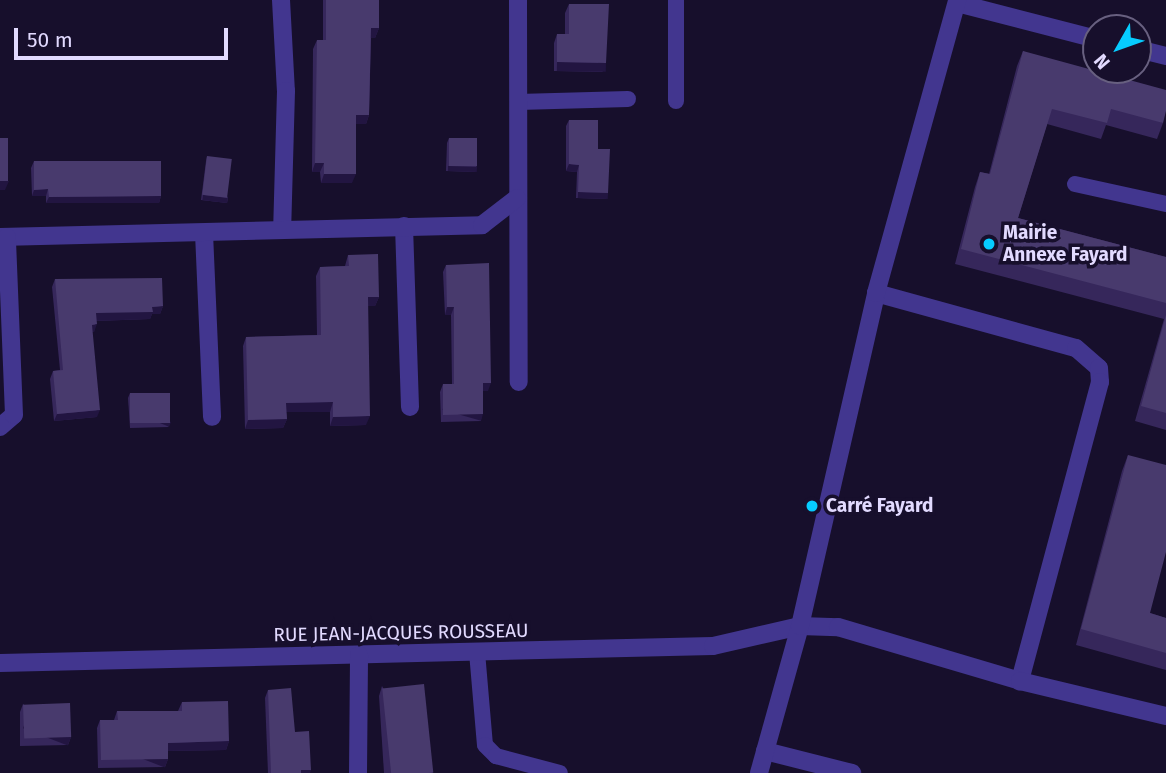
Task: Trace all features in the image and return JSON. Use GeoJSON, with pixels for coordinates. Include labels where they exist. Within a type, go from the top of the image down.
{"type":"FeatureCollection","features":[{"type":"Feature","properties":{"kind":"street"},"geometry":{"type":"LineString","coordinates":[[281,0],[286,91],[282,230]]}},
{"type":"Feature","properties":{"kind":"street"},"geometry":{"type":"LineString","coordinates":[[518,0],[519,382]]}},
{"type":"Feature","properties":{"kind":"street"},"geometry":{"type":"LineString","coordinates":[[759,773],[800,626],[876,293],[957,2],[1082,35]]}},
{"type":"Feature","properties":{"kind":"street"},"geometry":{"type":"LineString","coordinates":[[0,427],[15,415],[4,237],[482,225],[517,198]]}},
{"type":"Feature","properties":{"kind":"street"},"geometry":{"type":"LineString","coordinates":[[404,226],[410,407]]}},
{"type":"Feature","properties":{"kind":"street"},"geometry":{"type":"LineString","coordinates":[[204,233],[212,417]]}},
{"type":"Feature","properties":{"kind":"street"},"geometry":{"type":"LineString","coordinates":[[876,293],[1076,348],[1099,368],[1100,382],[1020,681]]}},
{"type":"Feature","properties":{"kind":"street","name":"RUE JEAN-JACQUES ROUSSEAU"},"geometry":{"type":"LineString","coordinates":[[0,663],[713,646],[800,626],[838,627],[1020,681],[1166,716]]}},
{"type":"Feature","properties":{"kind":"street"},"geometry":{"type":"LineString","coordinates":[[358,773],[359,655]]}},
{"type":"Feature","properties":{"kind":"street"},"geometry":{"type":"LineString","coordinates":[[765,751],[852,773]]}},
{"type":"Feature","properties":{"kind":"lane"},"geometry":{"type":"LineString","coordinates":[[676,0],[676,102]]}},
{"type":"Feature","properties":{"kind":"lane"},"geometry":{"type":"LineString","coordinates":[[518,102],[628,99]]}},
{"type":"Feature","properties":{"kind":"lane"},"geometry":{"type":"LineString","coordinates":[[1074,184],[1166,204]]}},
{"type":"Feature","properties":{"kind":"lane"},"geometry":{"type":"LineString","coordinates":[[477,652],[485,745],[496,756],[560,773]]}},
{"type":"Feature","properties":{"kind":"building"},"geometry":{"type":"Polygon","coordinates":[[[326,0],[379,0],[379,28],[371,28],[369,115],[356,115],[356,174],[324,174],[324,163],[315,163],[317,40],[326,40],[326,0]]]}},
{"type":"Feature","properties":{"kind":"building"},"geometry":{"type":"Polygon","coordinates":[[[569,4],[609,4],[606,63],[557,62],[557,34],[569,34],[569,4]]]}},
{"type":"Feature","properties":{"kind":"building"},"geometry":{"type":"Polygon","coordinates":[[[1023,51],[1082,67],[1082,84],[1144,84],[1166,90],[1163,123],[1111,109],[1107,123],[1052,109],[1018,218],[1166,257],[1166,303],[961,249],[980,172],[990,174],[1023,51]]]}},
{"type":"Feature","properties":{"kind":"building"},"geometry":{"type":"Polygon","coordinates":[[[569,120],[598,120],[598,149],[610,149],[608,193],[578,192],[579,165],[569,164],[569,120]]]}},
{"type":"Feature","properties":{"kind":"building"},"geometry":{"type":"Polygon","coordinates":[[[0,138],[8,138],[8,181],[0,181],[0,138]]]}},
{"type":"Feature","properties":{"kind":"building"},"geometry":{"type":"Polygon","coordinates":[[[449,138],[477,138],[477,166],[449,166],[449,138]]]}},
{"type":"Feature","properties":{"kind":"building"},"geometry":{"type":"Polygon","coordinates":[[[207,156],[232,159],[227,198],[202,195],[207,156]]]}},
{"type":"Feature","properties":{"kind":"building"},"geometry":{"type":"Polygon","coordinates":[[[34,161],[161,161],[161,196],[49,197],[48,189],[34,190],[34,161]]]}},
{"type":"Feature","properties":{"kind":"building"},"geometry":{"type":"Polygon","coordinates":[[[378,254],[379,297],[368,297],[370,416],[333,417],[333,402],[286,403],[287,419],[248,420],[246,337],[321,335],[320,267],[349,266],[348,255],[378,254]]]}},
{"type":"Feature","properties":{"kind":"building"},"geometry":{"type":"Polygon","coordinates":[[[489,263],[491,383],[483,383],[483,414],[443,415],[443,384],[454,384],[454,307],[447,307],[446,265],[489,263]]]}},
{"type":"Feature","properties":{"kind":"building"},"geometry":{"type":"Polygon","coordinates":[[[162,278],[163,306],[152,307],[153,312],[96,313],[97,324],[92,325],[100,410],[57,414],[53,371],[63,370],[55,279],[162,278]]]}},
{"type":"Feature","properties":{"kind":"building"},"geometry":{"type":"Polygon","coordinates":[[[1166,315],[1166,413],[1141,406],[1166,315]]]}},
{"type":"Feature","properties":{"kind":"building"},"geometry":{"type":"Polygon","coordinates":[[[130,393],[170,393],[170,423],[130,423],[130,393]]]}},
{"type":"Feature","properties":{"kind":"building"},"geometry":{"type":"Polygon","coordinates":[[[1128,455],[1166,465],[1166,552],[1150,613],[1166,618],[1166,653],[1081,629],[1128,455]]]}},
{"type":"Feature","properties":{"kind":"building"},"geometry":{"type":"Polygon","coordinates":[[[424,684],[433,773],[391,773],[382,688],[424,684]]]}},
{"type":"Feature","properties":{"kind":"building"},"geometry":{"type":"Polygon","coordinates":[[[291,688],[295,732],[309,731],[311,770],[301,770],[301,773],[271,773],[268,690],[291,688]]]}},
{"type":"Feature","properties":{"kind":"building"},"geometry":{"type":"Polygon","coordinates":[[[228,701],[229,741],[168,743],[168,759],[101,760],[100,720],[118,720],[117,711],[182,711],[182,702],[228,701]]]}},
{"type":"Feature","properties":{"kind":"building"},"geometry":{"type":"Polygon","coordinates":[[[70,703],[71,737],[24,739],[23,705],[70,703]]]}},
{"type":"Feature","properties":{"kind":"place","name":"Mairie Annexe Fayard"},"geometry":{"type":"Point","coordinates":[989,244]}},
{"type":"Feature","properties":{"kind":"place","name":"Carré Fayard"},"geometry":{"type":"Point","coordinates":[812,506]}}]}
